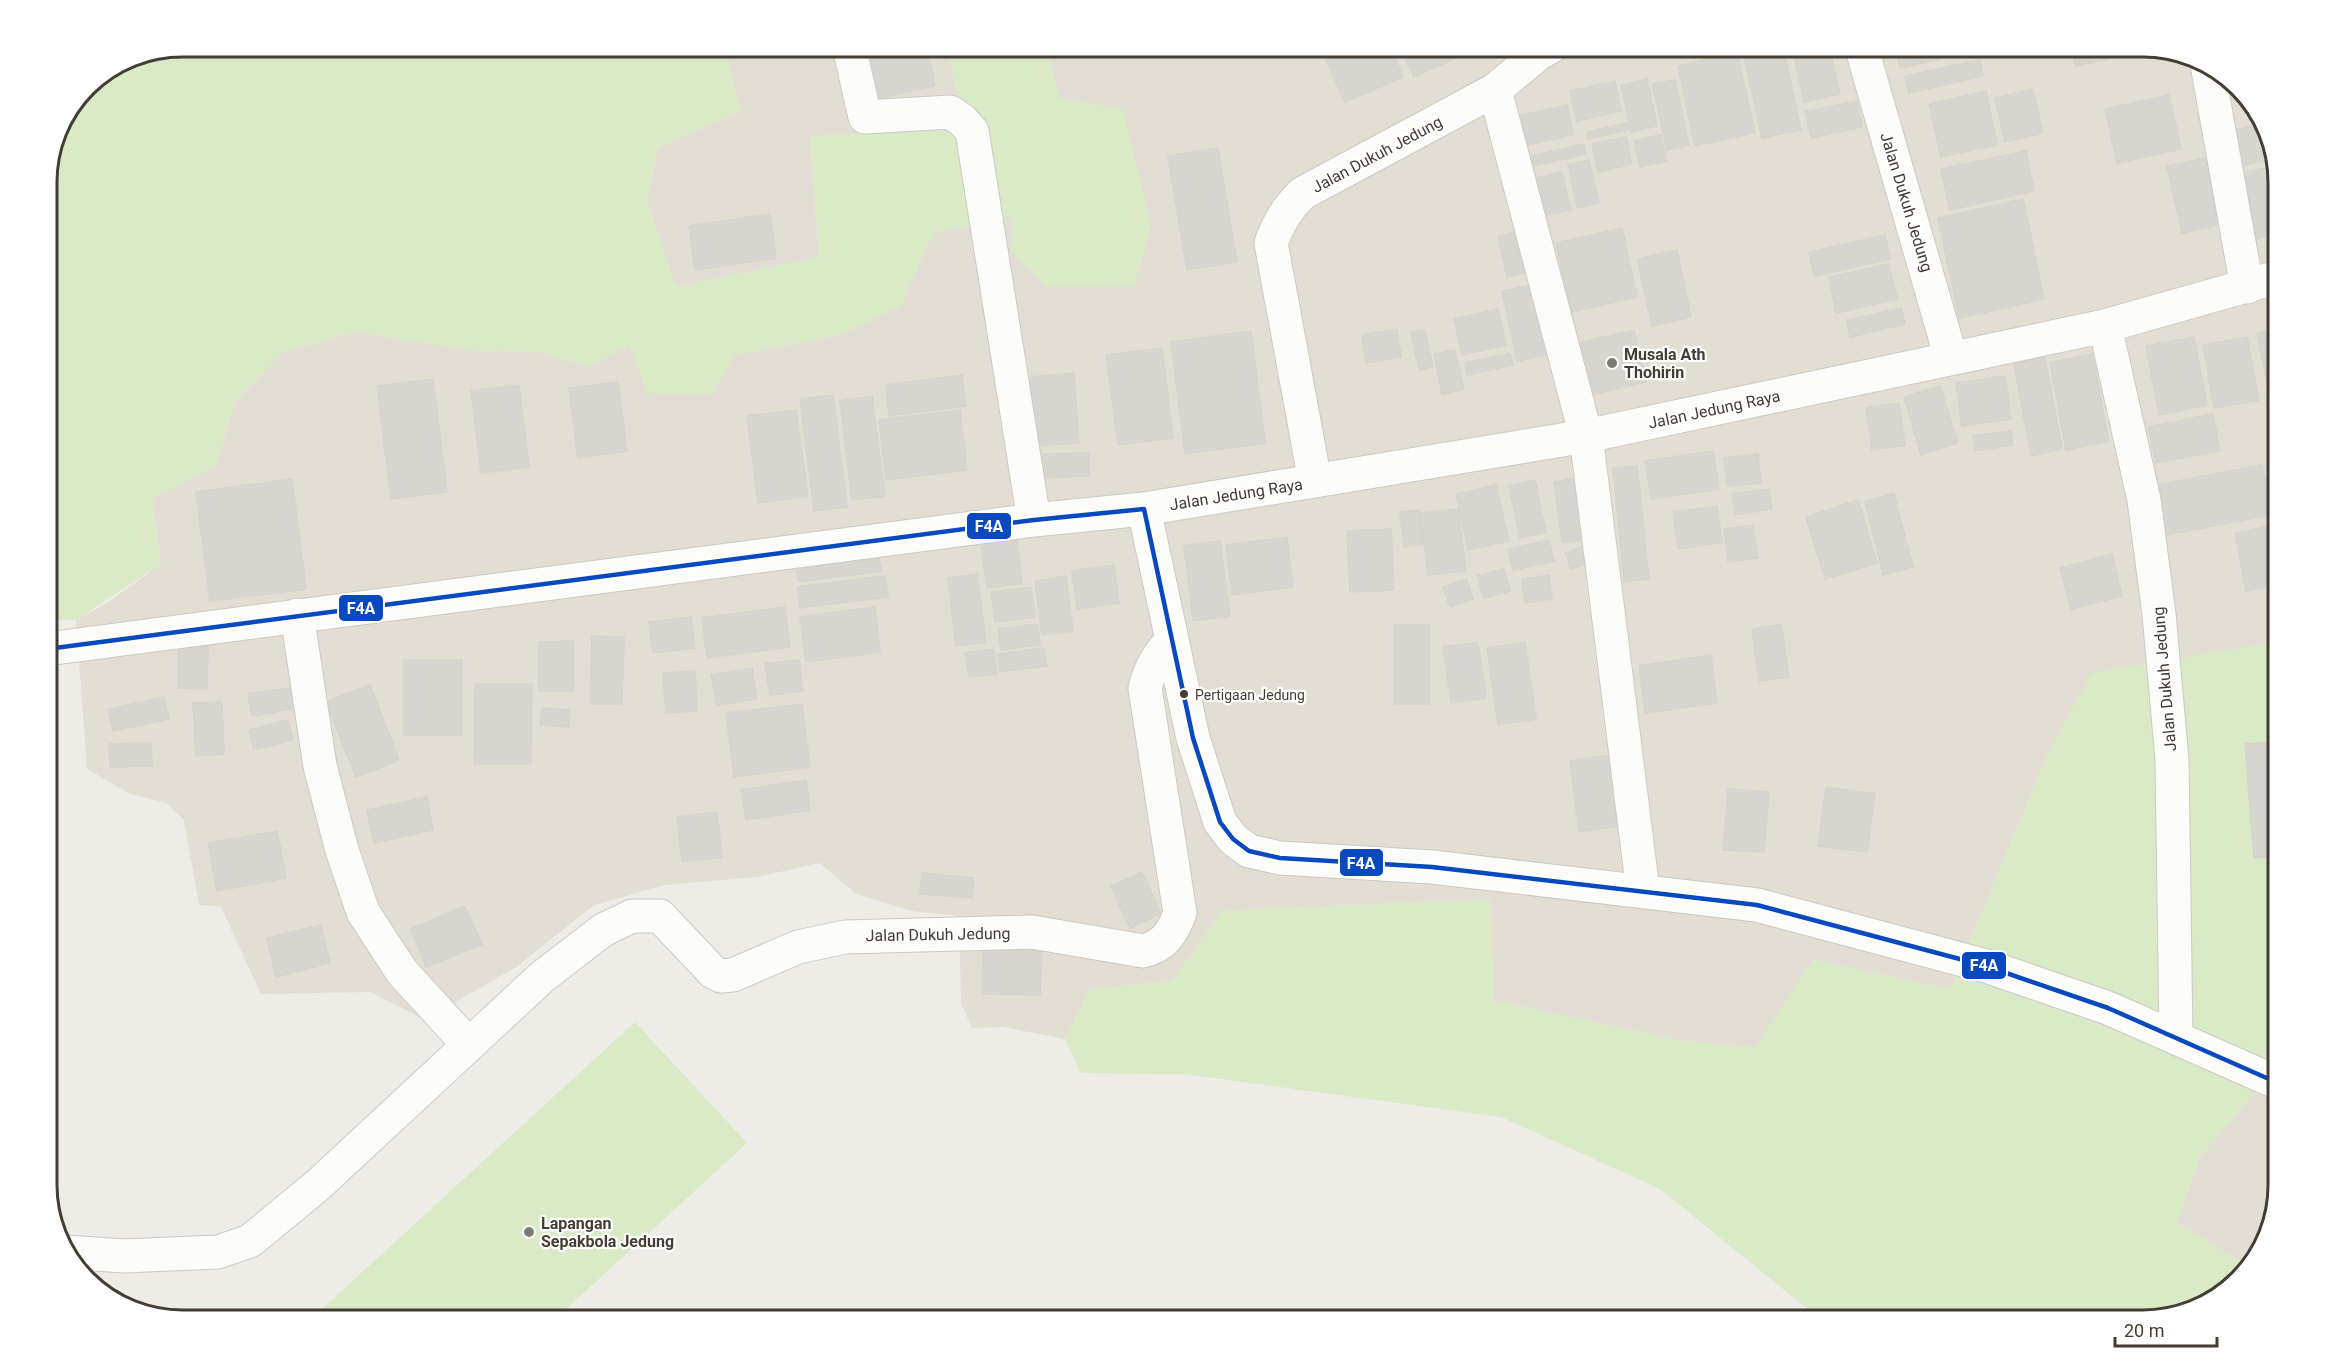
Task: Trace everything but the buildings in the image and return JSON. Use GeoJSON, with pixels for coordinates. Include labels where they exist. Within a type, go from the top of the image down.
{"type":"FeatureCollection","features":[{"type":"Feature","properties":{"kind":"street"},"geometry":{"type":"LineString","coordinates":[[851,57],[865,117],[950,112],[972,131],[1034,520]]}},
{"type":"Feature","properties":{"kind":"street","name":"Jalan Dukuh Jedung"},"geometry":{"type":"LineString","coordinates":[[1315,481],[1271,243],[1278,223],[1287,208],[1303,193],[1495,90],[1534,57]]}},
{"type":"Feature","properties":{"kind":"street","name":"Jalan Dukuh Jedung"},"geometry":{"type":"LineString","coordinates":[[1864,57],[1951,358]]}},
{"type":"Feature","properties":{"kind":"street"},"geometry":{"type":"LineString","coordinates":[[2209,77],[2247,287]]}},
{"type":"Feature","properties":{"kind":"street"},"geometry":{"type":"LineString","coordinates":[[1495,90],[1586,436],[1642,891]]}},
{"type":"Feature","properties":{"kind":"street","name":"Jalan Jedung Raya"},"geometry":{"type":"LineString","coordinates":[[57,648],[1034,520],[1144,509],[1586,436],[2105,326],[2268,280]]}},
{"type":"Feature","properties":{"kind":"street","name":"Jalan Dukuh Jedung"},"geometry":{"type":"LineString","coordinates":[[2105,326],[2144,500],[2159,614],[2172,760],[2176,1037]]}},
{"type":"Feature","properties":{"kind":"street"},"geometry":{"type":"LineString","coordinates":[[1144,509],[1193,738],[1220,822],[1233,839],[1250,851],[1280,858],[1432,867],[1757,905],[1997,970],[2108,1008],[2268,1078]]}},
{"type":"Feature","properties":{"kind":"street"},"geometry":{"type":"LineString","coordinates":[[77,1253],[124,1257],[218,1252],[238,1247],[261,1234],[318,1185],[468,1044],[402,972],[363,912],[342,850],[320,766],[297,615]]}},
{"type":"Feature","properties":{"kind":"street","name":"Jalan Dukuh Jedung"},"geometry":{"type":"LineString","coordinates":[[468,1044],[542,977],[603,930],[632,916],[660,916],[713,972],[722,976],[733,975],[798,947],[845,937],[1032,932],[1143,951],[1157,948],[1174,930],[1180,914],[1145,688],[1150,670],[1159,653],[1172,640]]}},
{"type":"Feature","properties":{"kind":"shaded area"},"geometry":{"type":"Polygon","coordinates":[[[727,57],[949,57],[957,92],[951,125],[810,137],[819,257],[675,287],[647,201],[658,147],[741,111],[727,57]]]}},
{"type":"Feature","properties":{"kind":"shaded area"},"geometry":{"type":"Polygon","coordinates":[[[1049,57],[2143,57],[2175,61],[2191,67],[2219,83],[2242,106],[2258,134],[2266,158],[2268,174],[2268,647],[2046,758],[1950,989],[1813,960],[1756,1048],[1679,1040],[1494,1001],[1490,899],[1222,911],[1172,981],[1090,989],[1065,1039],[1003,1027],[972,1028],[961,1003],[959,916],[911,911],[856,894],[820,863],[757,877],[664,885],[594,905],[516,967],[425,1020],[371,992],[261,994],[221,907],[199,905],[184,820],[166,803],[130,794],[87,769],[76,620],[108,602],[161,564],[152,499],[216,465],[235,402],[284,351],[357,332],[469,350],[538,352],[590,366],[629,345],[735,355],[840,335],[900,306],[934,232],[1013,217],[1059,98],[1049,57]]]}},
{"type":"Feature","properties":{"kind":"shaded area"},"geometry":{"type":"Polygon","coordinates":[[[2268,1076],[2267,1201],[2258,1233],[2245,1256],[2238,1261],[2177,1222],[2199,1159],[2268,1076]]]}},
{"type":"Feature","properties":{"kind":"green space"},"geometry":{"type":"Polygon","coordinates":[[[174,57],[727,57],[741,111],[658,147],[647,201],[676,287],[819,257],[810,137],[951,125],[957,92],[949,57],[1049,57],[1059,98],[1123,109],[1151,227],[1134,286],[1047,287],[1011,250],[1013,217],[934,232],[900,306],[840,335],[735,355],[711,395],[647,393],[629,345],[590,366],[538,352],[469,350],[357,332],[284,351],[235,402],[216,465],[152,499],[161,564],[76,620],[57,620],[57,174],[61,150],[78,113],[100,88],[127,70],[158,59],[174,57]]]}},
{"type":"Feature","properties":{"kind":"green space"},"geometry":{"type":"Polygon","coordinates":[[[2268,644],[2268,1076],[2199,1159],[2177,1222],[2238,1261],[2245,1256],[2219,1284],[2175,1306],[2143,1310],[1809,1310],[1660,1189],[1501,1117],[1184,1074],[1081,1073],[1065,1039],[1090,989],[1172,981],[1222,911],[1490,899],[1494,1001],[1679,1040],[1755,1048],[1813,960],[1950,989],[2046,758],[2091,673],[2268,644]]]}},
{"type":"Feature","properties":{"kind":"green space","name":"Lapangan Sepakbola Jedung"},"geometry":{"type":"Polygon","coordinates":[[[635,1022],[747,1143],[565,1310],[321,1310],[635,1022]]]}},
{"type":"Feature","properties":{"kind":"transit line","name":"F4A"},"geometry":{"type":"LineString","coordinates":[[57,648],[1034,520],[1144,509],[1193,738],[1220,822],[1233,839],[1249,851],[1280,858],[1432,867],[1757,905],[1986,966],[2108,1008],[2268,1079]]}},
{"type":"Feature","properties":{"kind":"place","name":"Musala Ath Thohirin"},"geometry":{"type":"Point","coordinates":[1612,363]}},
{"type":"Feature","properties":{"kind":"place","name":"Pertigaan Jedung"},"geometry":{"type":"Point","coordinates":[1184,694]}},
{"type":"Feature","properties":{"kind":"place","name":"Lapangan Sepakbola Jedung"},"geometry":{"type":"Point","coordinates":[529,1232]}}]}
